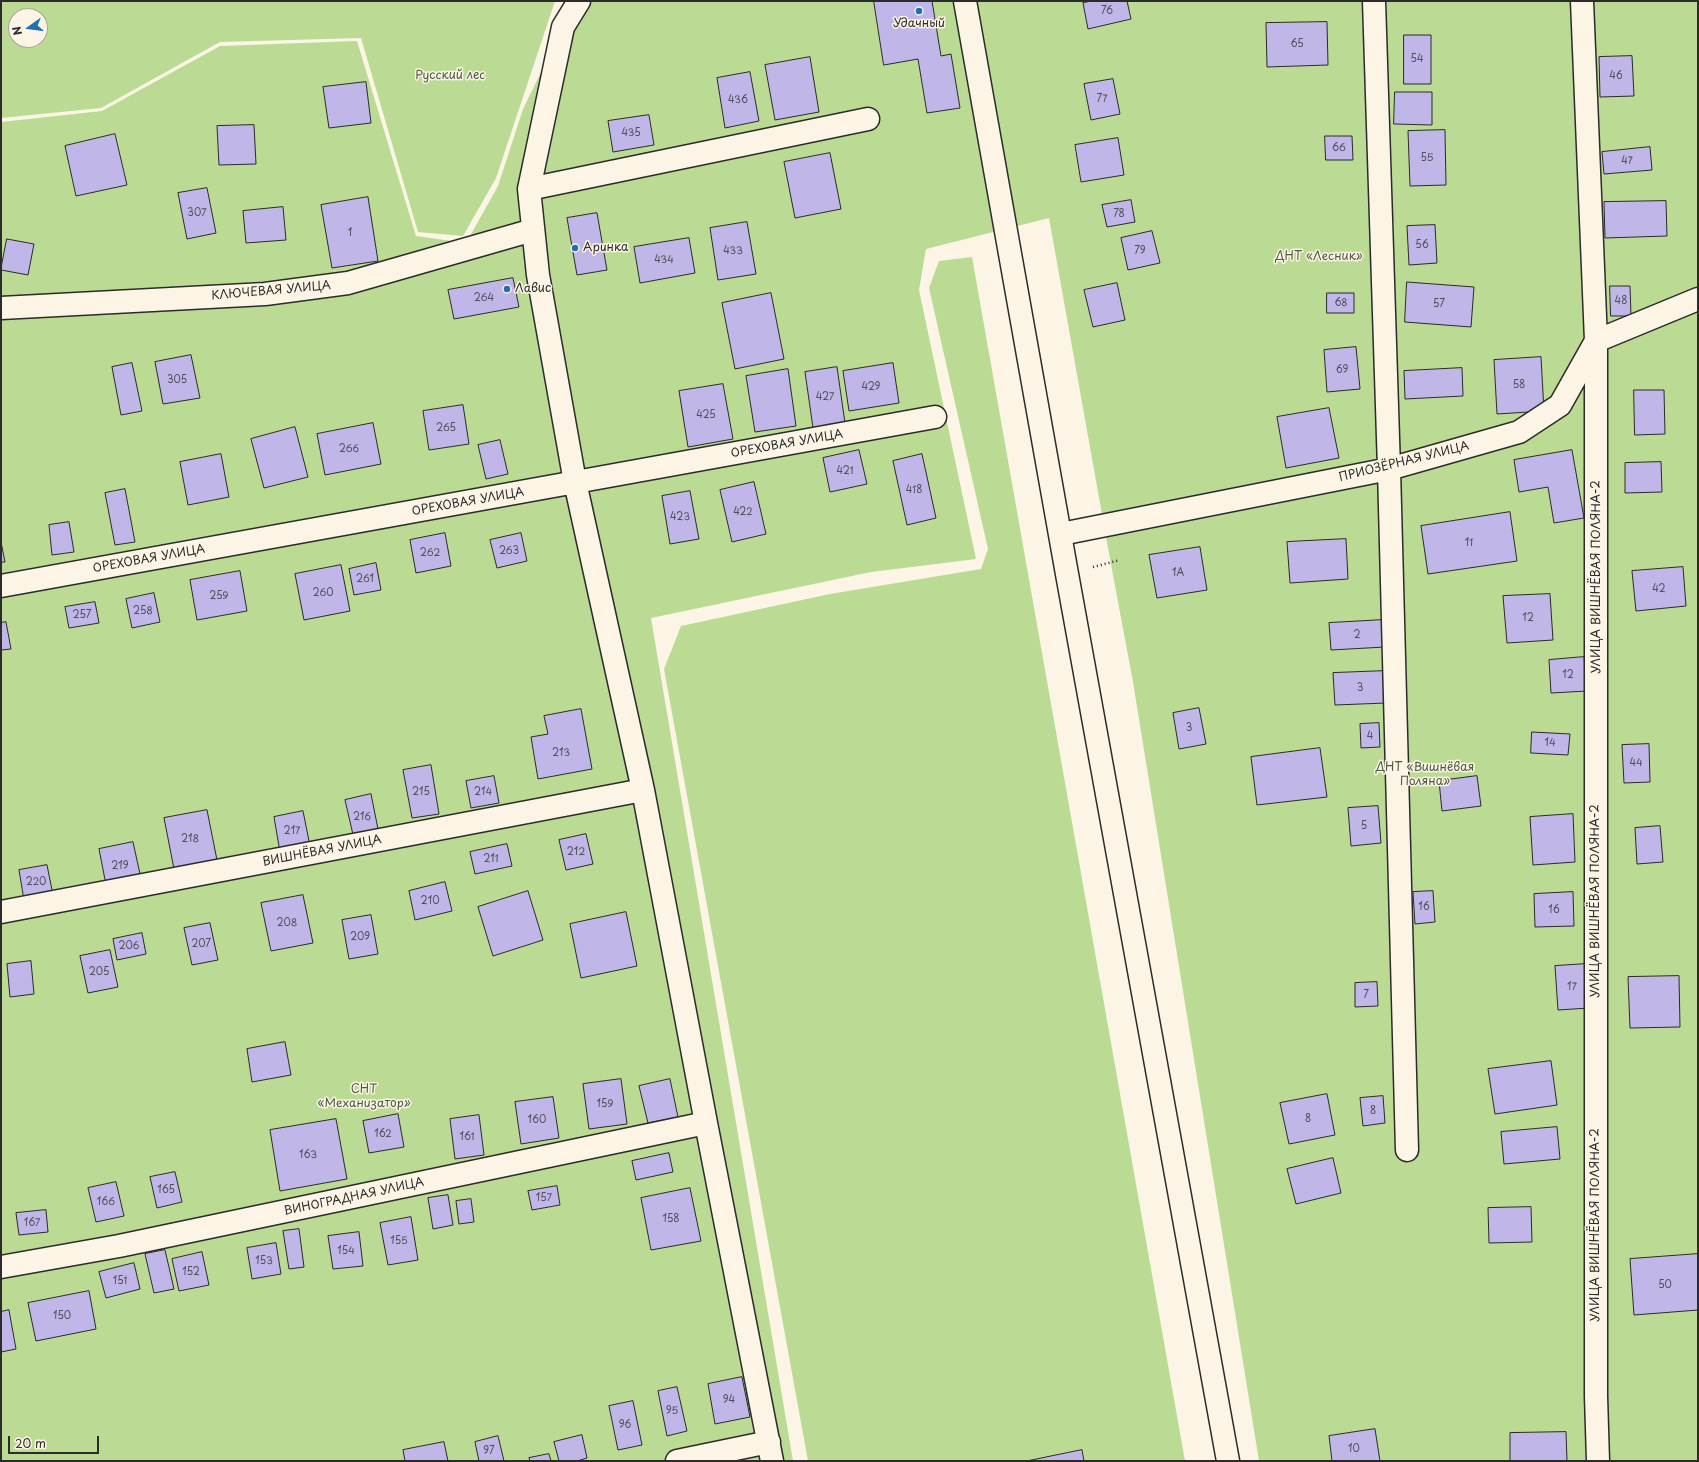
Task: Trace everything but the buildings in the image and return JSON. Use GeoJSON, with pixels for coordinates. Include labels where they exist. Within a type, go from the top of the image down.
{"type":"FeatureCollection","features":[{"type":"Feature","properties":{"kind":"street"},"geometry":{"type":"LineString","coordinates":[[579,1],[563,28],[529,189],[538,275],[575,482],[643,790],[706,1123],[771,1452],[677,1461]]}},
{"type":"Feature","properties":{"kind":"street"},"geometry":{"type":"LineString","coordinates":[[965,1],[1228,1461]]}},
{"type":"Feature","properties":{"kind":"street"},"geometry":{"type":"LineString","coordinates":[[1374,1],[1389,469],[1407,1150]]}},
{"type":"Feature","properties":{"kind":"street","name":"УЛИЦА ВИШНЁВАЯ ПОЛЯНА-2"},"geometry":{"type":"LineString","coordinates":[[1582,1],[1596,341],[1596,1396],[1598,1461]]}},
{"type":"Feature","properties":{"kind":"street"},"geometry":{"type":"LineString","coordinates":[[529,189],[868,119]]}},
{"type":"Feature","properties":{"kind":"street","name":"КЛЮЧЕВАЯ УЛИЦА"},"geometry":{"type":"LineString","coordinates":[[1,308],[265,294],[348,283],[533,230]]}},
{"type":"Feature","properties":{"kind":"street"},"geometry":{"type":"LineString","coordinates":[[1596,341],[1698,299]]}},
{"type":"Feature","properties":{"kind":"street","name":"ПРИОЗЁРНАЯ УЛИЦА"},"geometry":{"type":"LineString","coordinates":[[1061,534],[1389,469],[1519,432],[1560,405],[1596,341]]}},
{"type":"Feature","properties":{"kind":"street","name":"ОРЕХОВАЯ УЛИЦА"},"geometry":{"type":"LineString","coordinates":[[1,586],[935,417]]}},
{"type":"Feature","properties":{"kind":"street","name":"ВИШНЁВАЯ УЛИЦА"},"geometry":{"type":"LineString","coordinates":[[1,912],[643,790]]}},
{"type":"Feature","properties":{"kind":"street","name":"ВИНОГРАДНАЯ УЛИЦА"},"geometry":{"type":"LineString","coordinates":[[1,1267],[135,1243],[706,1123]]}},
{"type":"Feature","properties":{"kind":"green space","name":"Русский лес"},"geometry":{"type":"Polygon","coordinates":[[[1,1],[555,1],[496,178],[463,236],[418,232],[361,38],[220,42],[101,108],[1,118],[1,1]]]}},
{"type":"Feature","properties":{"kind":"green space"},"geometry":{"type":"Polygon","coordinates":[[[576,1],[1698,1],[1698,1461],[1259,1461],[1133,682],[1049,218],[926,249],[919,290],[976,559],[871,572],[651,618],[793,1461],[1,1461],[1,122],[102,111],[220,46],[357,41],[416,236],[466,243],[498,186],[523,109],[576,1]]]}},
{"type":"Feature","properties":{"kind":"green space"},"geometry":{"type":"Polygon","coordinates":[[[972,257],[1185,1461],[808,1461],[664,669],[681,626],[830,594],[981,569],[988,549],[929,288],[939,261],[972,257]]]}},
{"type":"Feature","properties":{"kind":"place","name":"Удачный"},"geometry":{"type":"Point","coordinates":[919,11]}},
{"type":"Feature","properties":{"kind":"place","name":"Аринка"},"geometry":{"type":"Point","coordinates":[575,248]}},
{"type":"Feature","properties":{"kind":"place","name":"Лавис"},"geometry":{"type":"Point","coordinates":[507,289]}},
{"type":"Feature","properties":{"kind":"park label","name":"ДНТ «Лесник»"},"geometry":{"type":"Point","coordinates":[1319,257]}},
{"type":"Feature","properties":{"kind":"park label","name":"ДНТ «Вишнёвая Поляна»"},"geometry":{"type":"Point","coordinates":[1425,775]}},
{"type":"Feature","properties":{"kind":"park label","name":"СНТ «Механизатор»"},"geometry":{"type":"Point","coordinates":[364,1097]}}]}
